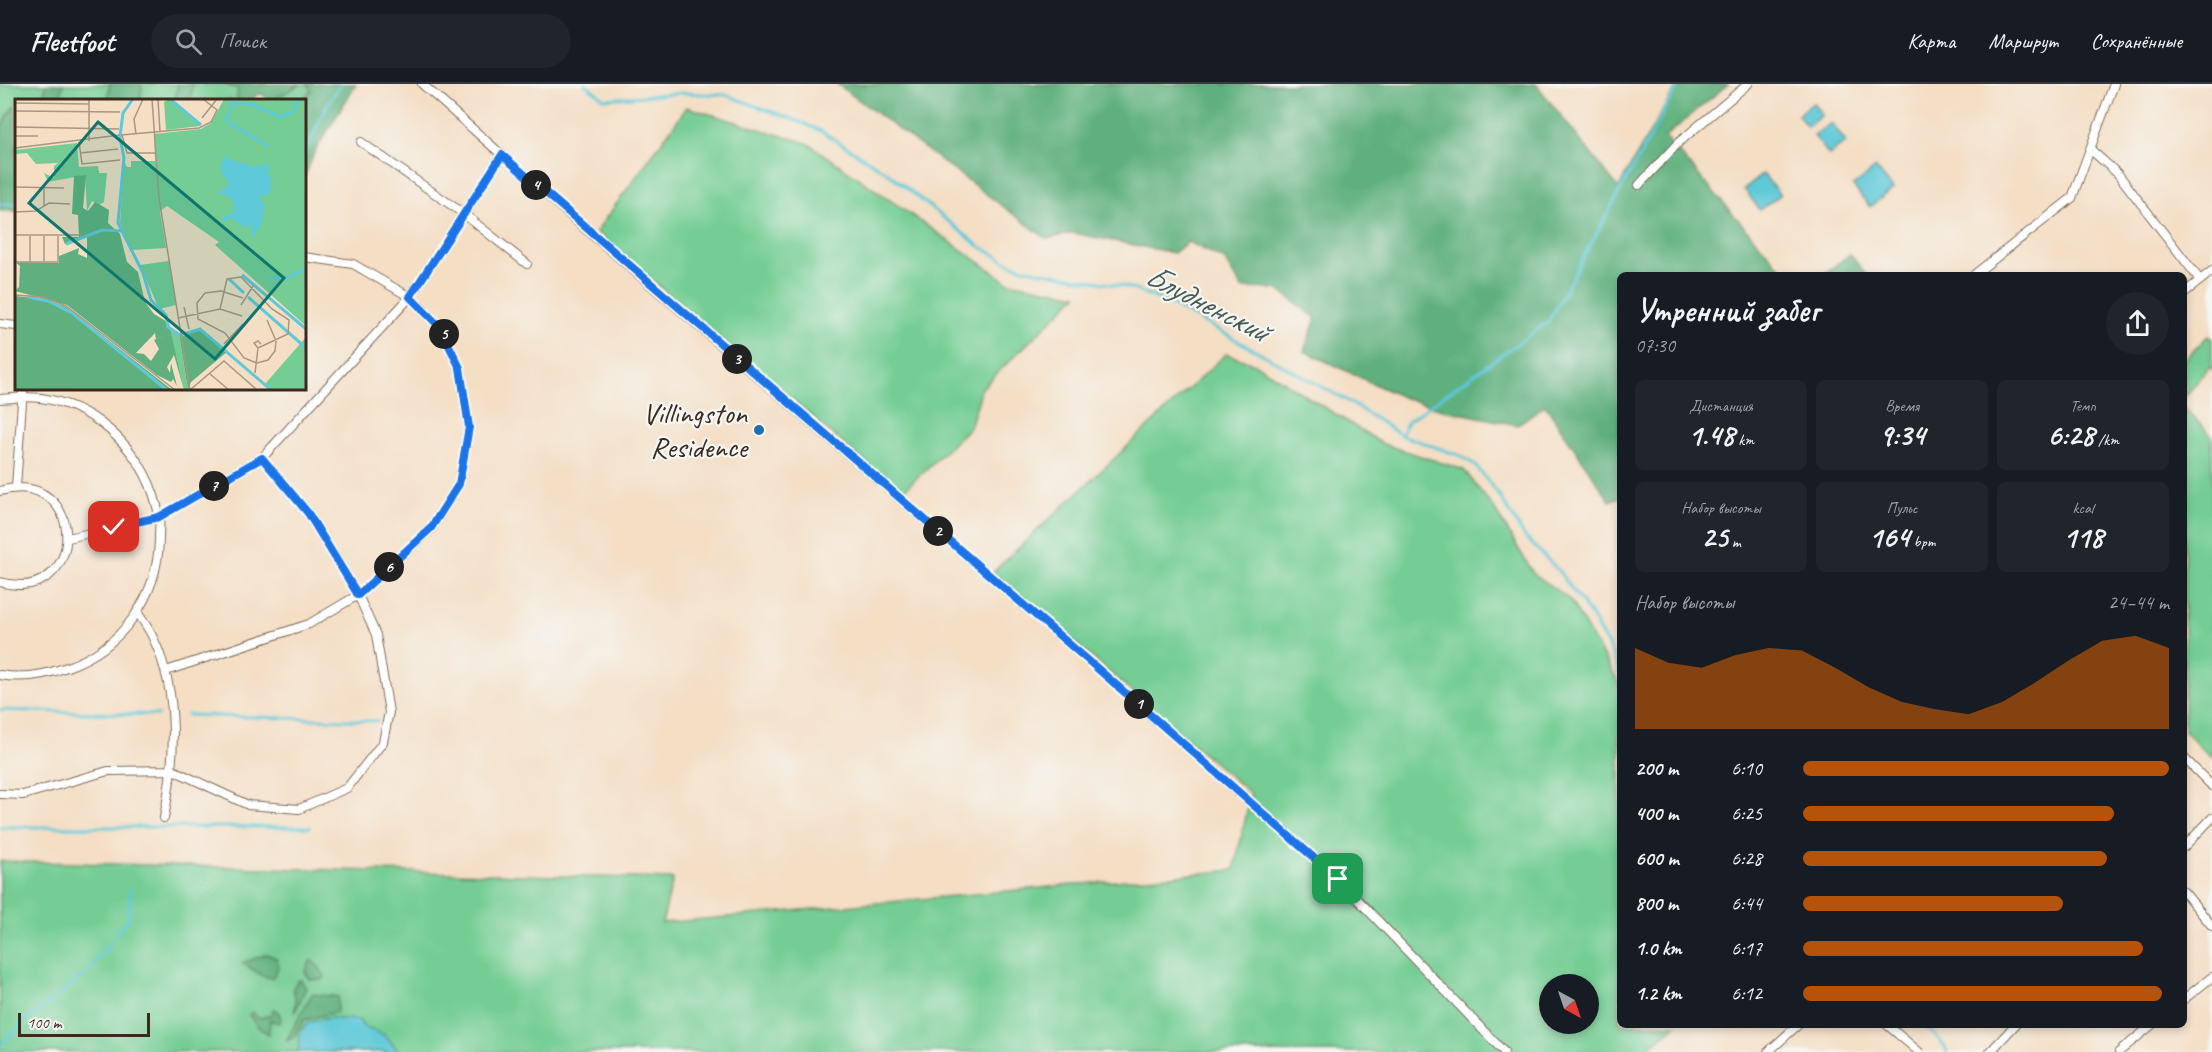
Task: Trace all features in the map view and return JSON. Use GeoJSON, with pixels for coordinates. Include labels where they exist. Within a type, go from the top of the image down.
{"type":"FeatureCollection","features":[{"type":"Feature","properties":{"kind":"street"},"geometry":{"type":"LineString","coordinates":[[422,84],[1338,879],[1504,1052]]}},
{"type":"Feature","properties":{"kind":"street"},"geometry":{"type":"LineString","coordinates":[[1639,185],[1678,143],[1748,84]]}},
{"type":"Feature","properties":{"kind":"street"},"geometry":{"type":"LineString","coordinates":[[1978,272],[2072,198],[2114,84]]}},
{"type":"Feature","properties":{"kind":"street"},"geometry":{"type":"LineString","coordinates":[[361,142],[464,214],[527,264]]}},
{"type":"Feature","properties":{"kind":"street"},"geometry":{"type":"LineString","coordinates":[[2090,149],[2118,174],[2200,280]]}},
{"type":"Feature","properties":{"kind":"street"},"geometry":{"type":"LineString","coordinates":[[68,538],[159,517],[262,458],[410,297],[502,155]]}},
{"type":"Feature","properties":{"kind":"street"},"geometry":{"type":"LineString","coordinates":[[166,671],[309,624],[358,595],[431,528],[459,484],[469,427],[460,368],[440,327],[410,297],[353,264],[306,257]]}},
{"type":"Feature","properties":{"kind":"street"},"geometry":{"type":"LineString","coordinates":[[2187,291],[2212,271]]}},
{"type":"Feature","properties":{"kind":"street"},"geometry":{"type":"LineString","coordinates":[[0,324],[15,326]]}},
{"type":"Feature","properties":{"kind":"street"},"geometry":{"type":"LineString","coordinates":[[16,487],[23,390]]}},
{"type":"Feature","properties":{"kind":"street"},"geometry":{"type":"LineString","coordinates":[[0,399],[41,398],[84,412],[120,438],[146,474],[159,517],[159,560],[145,601],[120,635],[86,661],[45,675],[0,675]]}},
{"type":"Feature","properties":{"kind":"street"},"geometry":{"type":"LineString","coordinates":[[0,794],[23,795],[108,771],[173,770],[248,805],[299,809],[347,788],[382,742],[389,712],[376,635],[358,595],[308,513],[262,458]]}},
{"type":"Feature","properties":{"kind":"street"},"geometry":{"type":"LineString","coordinates":[[0,491],[16,487],[33,489],[47,496],[59,507],[66,522],[68,538],[65,554],[57,568],[45,578],[30,584],[13,585],[0,582]]}},
{"type":"Feature","properties":{"kind":"street"},"geometry":{"type":"LineString","coordinates":[[137,612],[154,638],[166,671],[174,728],[173,770],[164,819]]}},
{"type":"Feature","properties":{"kind":"street"},"geometry":{"type":"LineString","coordinates":[[2187,761],[2212,786]]}},
{"type":"Feature","properties":{"kind":"street"},"geometry":{"type":"LineString","coordinates":[[2187,844],[2212,818]]}},
{"type":"Feature","properties":{"kind":"street"},"geometry":{"type":"LineString","coordinates":[[2187,896],[2212,926]]}},
{"type":"Feature","properties":{"kind":"street"},"geometry":{"type":"LineString","coordinates":[[2187,997],[2212,977]]}},
{"type":"Feature","properties":{"kind":"street"},"geometry":{"type":"LineString","coordinates":[[1768,1052],[1795,1028]]}},
{"type":"Feature","properties":{"kind":"street"},"geometry":{"type":"LineString","coordinates":[[1891,1028],[1919,1052]]}},
{"type":"Feature","properties":{"kind":"street"},"geometry":{"type":"LineString","coordinates":[[1990,1052],[2012,1028]]}},
{"type":"Feature","properties":{"kind":"street"},"geometry":{"type":"LineString","coordinates":[[2119,1052],[2148,1028]]}},
{"type":"Feature","properties":{"kind":"green space"},"geometry":{"type":"Polygon","coordinates":[[[0,84],[46,84],[43,99],[15,99],[15,106],[0,129],[0,84]]]}},
{"type":"Feature","properties":{"kind":"green space"},"geometry":{"type":"Polygon","coordinates":[[[46,84],[63,84],[59,99],[43,99],[46,84]]]}},
{"type":"Feature","properties":{"kind":"green space"},"geometry":{"type":"Polygon","coordinates":[[[63,84],[110,84],[107,99],[60,99],[63,84]]]}},
{"type":"Feature","properties":{"kind":"green space"},"geometry":{"type":"Polygon","coordinates":[[[110,84],[138,84],[142,87],[140,99],[107,99],[110,84]]]}},
{"type":"Feature","properties":{"kind":"green space"},"geometry":{"type":"Polygon","coordinates":[[[138,84],[178,84],[175,99],[140,99],[142,87],[138,84]]]}},
{"type":"Feature","properties":{"kind":"green space"},"geometry":{"type":"Polygon","coordinates":[[[178,84],[193,84],[190,99],[175,99],[178,84]]]}},
{"type":"Feature","properties":{"kind":"green space"},"geometry":{"type":"Polygon","coordinates":[[[193,84],[223,84],[238,89],[237,99],[190,99],[193,84]]]}},
{"type":"Feature","properties":{"kind":"green space"},"geometry":{"type":"Polygon","coordinates":[[[223,84],[301,84],[272,99],[268,99],[262,94],[255,95],[254,99],[237,99],[238,89],[223,84]]]}},
{"type":"Feature","properties":{"kind":"green space"},"geometry":{"type":"Polygon","coordinates":[[[301,84],[308,84],[311,91],[302,99],[275,99],[301,84]]]}},
{"type":"Feature","properties":{"kind":"green space"},"geometry":{"type":"Polygon","coordinates":[[[308,84],[356,84],[314,153],[306,173],[306,99],[302,99],[311,91],[308,84]]]}},
{"type":"Feature","properties":{"kind":"green space"},"geometry":{"type":"Polygon","coordinates":[[[837,84],[1536,84],[1618,188],[1678,84],[1728,84],[1665,137],[1784,272],[1617,272],[1617,498],[1610,501],[1545,405],[1517,425],[1445,410],[1402,397],[1304,351],[1316,318],[1277,289],[1242,288],[1224,259],[1188,242],[1174,253],[1073,233],[1047,239],[837,84]]]}},
{"type":"Feature","properties":{"kind":"green space"},"geometry":{"type":"Polygon","coordinates":[[[15,106],[15,211],[0,211],[0,129],[15,106]]]}},
{"type":"Feature","properties":{"kind":"green space"},"geometry":{"type":"Polygon","coordinates":[[[687,107],[809,144],[1008,282],[1077,295],[982,388],[970,427],[901,493],[596,232],[687,107]]]}},
{"type":"Feature","properties":{"kind":"green space"},"geometry":{"type":"Polygon","coordinates":[[[1850,254],[1864,272],[1827,272],[1850,254]]]}},
{"type":"Feature","properties":{"kind":"green space"},"geometry":{"type":"Polygon","coordinates":[[[2208,336],[2212,338],[2212,370],[2209,367],[2187,394],[2187,357],[2208,336]]]}},
{"type":"Feature","properties":{"kind":"green space"},"geometry":{"type":"Polygon","coordinates":[[[1226,354],[1255,364],[1383,444],[1464,470],[1495,510],[1533,573],[1570,600],[1617,680],[1617,1028],[1672,1028],[1643,1052],[0,1052],[0,861],[673,879],[662,923],[1234,870],[1251,794],[993,572],[1226,354]]]}},
{"type":"Feature","properties":{"kind":"green space"},"geometry":{"type":"Polygon","coordinates":[[[2187,411],[2212,436],[2212,758],[2187,734],[2187,411]]]}},
{"type":"Feature","properties":{"kind":"green space"},"geometry":{"type":"Polygon","coordinates":[[[267,954],[276,958],[279,966],[272,978],[263,976],[242,963],[267,954]]]}},
{"type":"Feature","properties":{"kind":"green space"},"geometry":{"type":"Polygon","coordinates":[[[311,960],[320,968],[325,977],[322,980],[310,979],[305,972],[311,960]]]}},
{"type":"Feature","properties":{"kind":"green space"},"geometry":{"type":"Polygon","coordinates":[[[301,980],[306,988],[294,1014],[296,1001],[293,988],[297,981],[301,980]]]}},
{"type":"Feature","properties":{"kind":"green space"},"geometry":{"type":"Polygon","coordinates":[[[312,994],[338,997],[337,1012],[304,1020],[294,1037],[286,1041],[312,994]]]}},
{"type":"Feature","properties":{"kind":"green space"},"geometry":{"type":"Polygon","coordinates":[[[273,1009],[278,1011],[281,1019],[279,1023],[270,1020],[269,1034],[259,1028],[249,1015],[252,1012],[259,1018],[271,1015],[273,1009]]]}},
{"type":"Feature","properties":{"kind":"water"},"geometry":{"type":"Polygon","coordinates":[[[1813,103],[1822,115],[1807,127],[1798,115],[1813,103]]]}},
{"type":"Feature","properties":{"kind":"water"},"geometry":{"type":"Polygon","coordinates":[[[1831,123],[1846,142],[1829,155],[1814,136],[1831,123]]]}},
{"type":"Feature","properties":{"kind":"water"},"geometry":{"type":"Polygon","coordinates":[[[1876,168],[1893,189],[1870,207],[1853,186],[1876,168]]]}},
{"type":"Feature","properties":{"kind":"water"},"geometry":{"type":"Polygon","coordinates":[[[1763,174],[1780,195],[1760,210],[1744,189],[1763,174]]]}},
{"type":"Feature","properties":{"kind":"water"},"geometry":{"type":"Polygon","coordinates":[[[329,1018],[359,1020],[364,1027],[384,1035],[400,1052],[298,1052],[301,1030],[310,1022],[329,1018]]]}},
{"type":"Feature","properties":{"kind":"waterway","name":"Блудненский"},"geometry":{"type":"LineString","coordinates":[[306,151],[327,105],[341,84]]}},
{"type":"Feature","properties":{"kind":"waterway","name":"Блудненский"},"geometry":{"type":"LineString","coordinates":[[585,84],[605,99],[682,93],[726,95],[800,122],[821,131],[888,173],[979,246],[1011,264],[1026,269],[1127,287],[1165,301],[1346,400],[1401,435],[1461,456],[1475,465],[1499,495],[1525,537],[1557,569],[1588,611],[1611,651],[1617,667]]}},
{"type":"Feature","properties":{"kind":"waterway"},"geometry":{"type":"LineString","coordinates":[[1401,435],[1408,421],[1548,322],[1679,84]]}},
{"type":"Feature","properties":{"kind":"waterway","name":"Блудненский"},"geometry":{"type":"LineString","coordinates":[[0,204],[15,204]]}},
{"type":"Feature","properties":{"kind":"waterway"},"geometry":{"type":"LineString","coordinates":[[0,710],[158,715]]}},
{"type":"Feature","properties":{"kind":"waterway"},"geometry":{"type":"LineString","coordinates":[[188,715],[377,721]]}},
{"type":"Feature","properties":{"kind":"waterway"},"geometry":{"type":"LineString","coordinates":[[0,827],[310,827]]}},
{"type":"Feature","properties":{"kind":"waterway"},"geometry":{"type":"LineString","coordinates":[[117,934],[129,918],[131,888]]}},
{"type":"Feature","properties":{"kind":"waterway"},"geometry":{"type":"LineString","coordinates":[[0,1046],[25,1021],[85,975],[111,942]]}},
{"type":"Feature","properties":{"kind":"waterway","name":"Блудненский"},"geometry":{"type":"LineString","coordinates":[[1925,1028],[1940,1040],[1947,1052]]}},
{"type":"Feature","properties":{"kind":"place","name":"Villingston Residence"},"geometry":{"type":"Point","coordinates":[759,430]}},
{"type":"Feature","properties":{"kind":"route"},"geometry":{"type":"LineString","coordinates":[[114,527],[159,517],[262,458],[308,513],[358,595],[431,528],[459,484],[469,427],[460,368],[440,327],[410,297],[502,155],[1338,879]]}}]}
